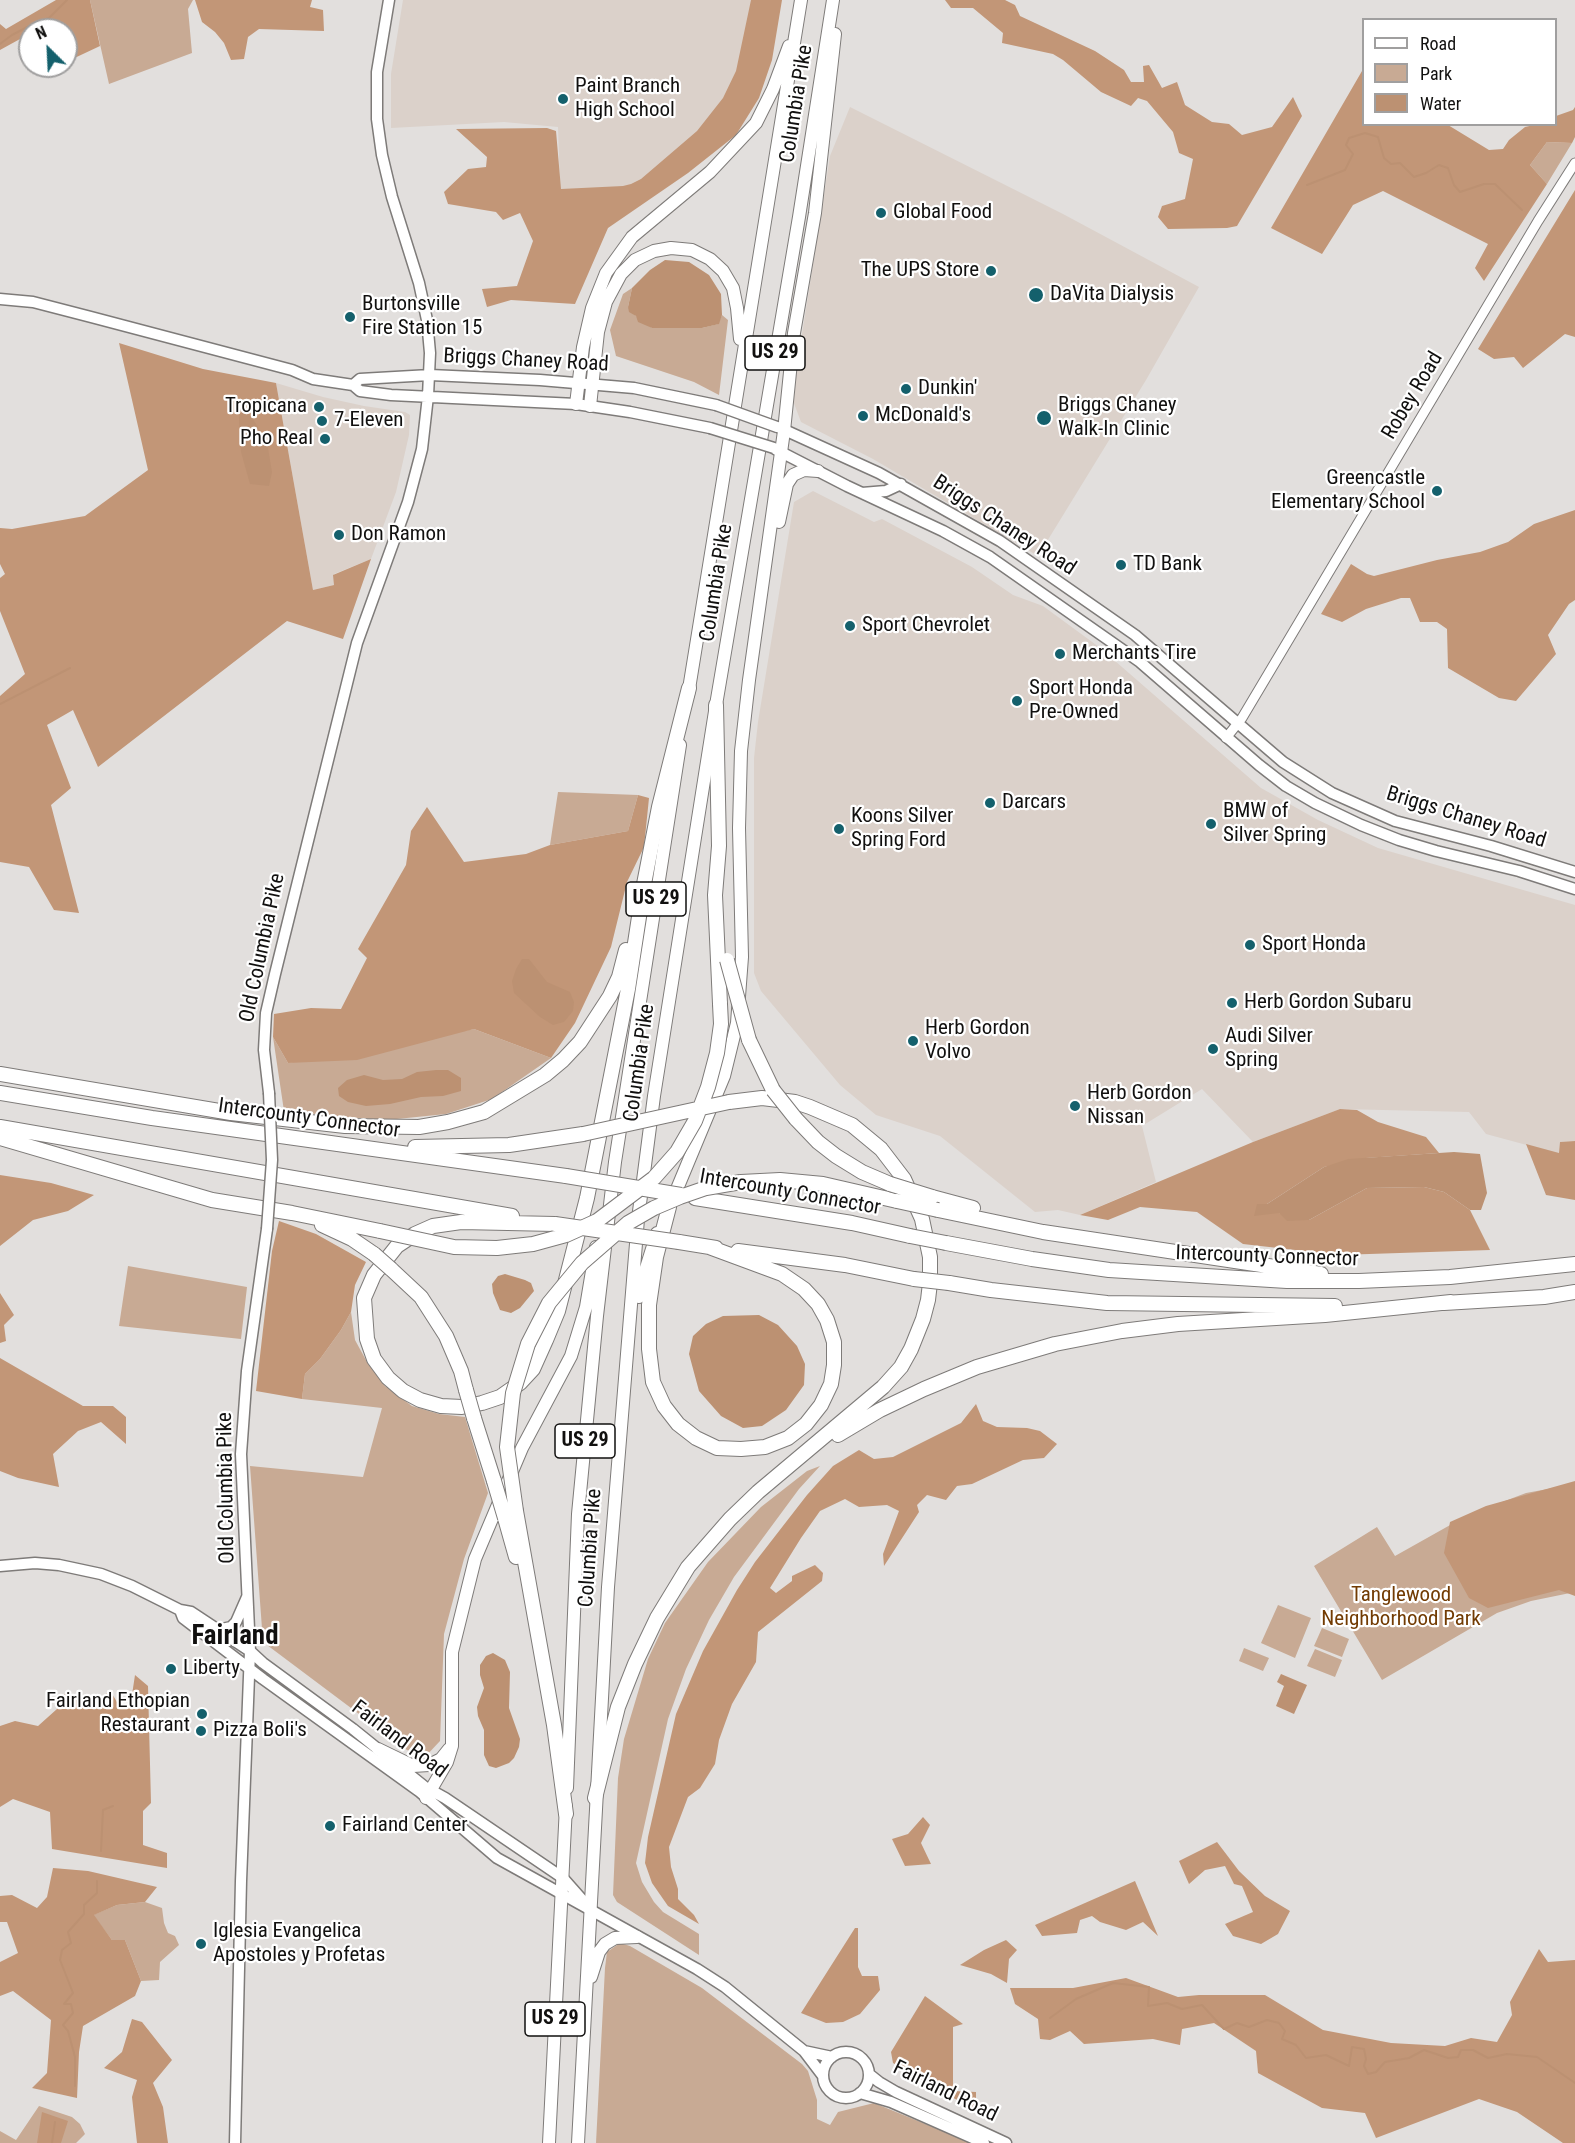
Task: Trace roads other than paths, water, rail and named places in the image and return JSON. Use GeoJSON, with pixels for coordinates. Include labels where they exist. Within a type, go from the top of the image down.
{"type":"FeatureCollection","features":[{"type":"Feature","properties":{"kind":"highway","name":"Columbia Pike"},"geometry":{"type":"LineString","coordinates":[[549,2143],[566,1814],[578,1514],[597,1316],[615,1162],[689,687],[801,0]]}},
{"type":"Feature","properties":{"kind":"highway","name":"Columbia Pike"},"geometry":{"type":"LineString","coordinates":[[578,2143],[608,1587],[638,1219],[654,1096],[716,705],[799,217],[833,0]]}},
{"type":"Feature","properties":{"kind":"highway"},"geometry":{"type":"LineString","coordinates":[[629,1342],[636,1325],[641,1284],[652,1245],[724,1076],[737,1023],[742,957],[739,828],[741,751],[759,617],[777,450],[815,213],[830,92],[838,0]]}},
{"type":"Feature","properties":{"kind":"highway"},"geometry":{"type":"LineString","coordinates":[[576,404],[583,347],[592,308],[606,273],[632,237],[710,172],[756,123],[773,89],[798,20]]}},
{"type":"Feature","properties":{"kind":"highway"},"geometry":{"type":"LineString","coordinates":[[590,406],[598,332],[606,302],[621,274],[634,260],[654,251],[671,248],[692,250],[710,259],[723,271],[733,288],[742,358]]}},
{"type":"Feature","properties":{"kind":"highway"},"geometry":{"type":"LineString","coordinates":[[759,617],[787,484],[804,470],[818,471]]}},
{"type":"Feature","properties":{"kind":"highway"},"geometry":{"type":"LineString","coordinates":[[555,1224],[461,1222],[433,1226],[397,1246],[374,1275],[364,1298],[367,1339],[374,1359],[388,1378],[403,1391],[420,1400],[441,1406],[462,1407],[500,1397],[520,1383],[532,1369],[558,1311],[587,1198],[626,1000],[644,884],[659,807],[689,687]]}},
{"type":"Feature","properties":{"kind":"highway"},"geometry":{"type":"LineString","coordinates":[[0,1137],[212,1200],[292,1213],[475,1249],[533,1244],[566,1235],[597,1221],[654,1178],[677,1152],[695,1121],[708,1088],[717,1053],[721,1024],[716,895],[719,846],[716,705]]}},
{"type":"Feature","properties":{"kind":"highway"},"geometry":{"type":"LineString","coordinates":[[718,879],[727,960],[749,1040],[773,1090],[818,1142],[862,1172],[935,1203],[1067,1234],[1359,1281]]}},
{"type":"Feature","properties":{"kind":"highway"},"geometry":{"type":"LineString","coordinates":[[0,1074],[231,1113],[345,1125],[419,1127],[484,1112],[545,1075],[580,1042],[596,1020],[620,977],[644,884]]}},
{"type":"Feature","properties":{"kind":"highway","name":"Intercounty Connector"},"geometry":{"type":"LineString","coordinates":[[0,1093],[152,1118],[566,1176],[852,1223],[946,1243],[1109,1270],[1238,1279],[1359,1281],[1450,1277],[1575,1264]]}},
{"type":"Feature","properties":{"kind":"highway"},"geometry":{"type":"LineString","coordinates":[[315,1141],[430,1148],[509,1145],[584,1134],[729,1102],[762,1098],[795,1102],[837,1118],[865,1135],[897,1168],[913,1196],[927,1234],[930,1283],[923,1319],[901,1366],[883,1388],[777,1476],[730,1519],[688,1567],[657,1618],[635,1664],[618,1707],[596,1798]]}},
{"type":"Feature","properties":{"kind":"highway"},"geometry":{"type":"LineString","coordinates":[[429,1794],[447,1762],[452,1746],[452,1652],[475,1559],[522,1448],[571,1356],[586,1307],[612,1138],[623,1111]]}},
{"type":"Feature","properties":{"kind":"highway"},"geometry":{"type":"LineString","coordinates":[[0,1127],[555,1224],[845,1265],[991,1290],[1107,1303],[1330,1306],[1544,1297],[1575,1292]]}},
{"type":"Feature","properties":{"kind":"highway"},"geometry":{"type":"LineString","coordinates":[[566,1814],[541,1651],[511,1515],[507,1447],[513,1393],[528,1344],[549,1303],[582,1263],[628,1223],[654,1208],[706,1188],[741,1182],[780,1180],[823,1184],[897,1201],[935,1203]]}},
{"type":"Feature","properties":{"kind":"highway"},"geometry":{"type":"LineString","coordinates":[[669,1207],[656,1257],[650,1305],[649,1349],[653,1382],[664,1406],[678,1424],[696,1438],[717,1448],[765,1447],[788,1438],[806,1424],[821,1405],[831,1384],[834,1342],[827,1320],[818,1304],[804,1289],[782,1274],[709,1247]]}},
{"type":"Feature","properties":{"kind":"highway"},"geometry":{"type":"LineString","coordinates":[[292,1213],[352,1239],[374,1254],[421,1297],[446,1336],[461,1371],[495,1481],[511,1515]]}},
{"type":"Feature","properties":{"kind":"highway"},"geometry":{"type":"LineString","coordinates":[[777,1476],[850,1427],[924,1389],[978,1367],[1055,1344],[1122,1330],[1178,1324],[1325,1315],[1451,1302]]}},
{"type":"Feature","properties":{"kind":"highway"},"geometry":{"type":"LineString","coordinates":[[378,1749],[413,1766],[423,1766],[441,1759],[452,1746]]}},
{"type":"Feature","properties":{"kind":"highway"},"geometry":{"type":"LineString","coordinates":[[586,1992],[599,1952],[605,1944],[615,1938],[637,1937]]}},
{"type":"Feature","properties":{"kind":"main road","name":"Old Columbia Pike"},"geometry":{"type":"LineString","coordinates":[[235,2143],[241,1881],[250,1651],[242,1454],[249,1360],[267,1229],[272,1160],[269,1093],[264,1050],[266,1013],[357,643],[408,502],[422,449],[430,375],[428,320],[392,197],[382,155],[377,118],[377,72],[389,0]]}},
{"type":"Feature","properties":{"kind":"main road","name":"Briggs Chaney Road"},"geometry":{"type":"LineString","coordinates":[[0,299],[33,302],[280,367],[313,379],[353,385],[360,391],[576,404],[710,428],[777,450],[943,531],[990,557],[1140,662],[1226,738],[1286,786],[1316,803],[1361,825],[1436,851],[1519,871],[1575,889]]}},
{"type":"Feature","properties":{"kind":"main road","name":"Briggs Chaney Road"},"geometry":{"type":"LineString","coordinates":[[353,385],[360,380],[430,375],[579,382],[634,388],[716,405],[780,429],[901,484],[1000,541],[1135,635],[1283,762],[1332,793],[1384,816],[1575,872]]}},
{"type":"Feature","properties":{"kind":"main road"},"geometry":{"type":"LineString","coordinates":[[862,493],[886,491],[901,484]]}},
{"type":"Feature","properties":{"kind":"main road","name":"Fairland Road"},"geometry":{"type":"LineString","coordinates":[[0,1566],[35,1563],[59,1565],[101,1574],[132,1586],[180,1610],[191,1612],[250,1651],[378,1749],[497,1858],[725,1987],[804,2050],[823,2076]]}},
{"type":"Feature","properties":{"kind":"main road"},"geometry":{"type":"LineString","coordinates":[[217,1630],[231,1627],[236,1622],[249,1591]]}},
{"type":"Feature","properties":{"kind":"main road","name":"Fairland Road"},"geometry":{"type":"LineString","coordinates":[[180,1610],[183,1618],[356,1744],[429,1794],[563,1878],[590,1909]]}},
{"type":"Feature","properties":{"kind":"main road","name":"Fairland Road"},"geometry":{"type":"LineString","coordinates":[[804,2050],[832,2057]]}},
{"type":"Feature","properties":{"kind":"main road"},"geometry":{"type":"LineString","coordinates":[[842,2052],[856,2054],[866,2064],[869,2073],[866,2086],[860,2092],[846,2097],[834,2094],[825,2084],[823,2076],[827,2062],[842,2052]]}},
{"type":"Feature","properties":{"kind":"main road","name":"Fairland Road"},"geometry":{"type":"LineString","coordinates":[[869,2073],[896,2092],[1006,2143]]}},
{"type":"Feature","properties":{"kind":"main road","name":"Fairland Road"},"geometry":{"type":"LineString","coordinates":[[860,2092],[891,2102],[984,2143]]}},
{"type":"Feature","properties":{"kind":"street","name":"Robey Road"},"geometry":{"type":"LineString","coordinates":[[1226,738],[1238,725],[1575,164]]}},
{"type":"Feature","properties":{"kind":"water"},"geometry":{"type":"Polygon","coordinates":[[[665,260],[689,262],[709,275],[721,294],[722,315],[719,324],[702,328],[652,328],[638,322],[636,316],[629,312],[632,288],[650,270],[665,260]]]}},
{"type":"Feature","properties":{"kind":"water"},"geometry":{"type":"Polygon","coordinates":[[[240,398],[267,442],[272,472],[269,486],[250,484],[241,452],[240,398]]]}},
{"type":"Feature","properties":{"kind":"water"},"geometry":{"type":"Polygon","coordinates":[[[522,959],[529,959],[547,982],[570,992],[574,1002],[573,1011],[564,1022],[553,1025],[540,1017],[514,993],[512,981],[522,959]]]}},
{"type":"Feature","properties":{"kind":"water"},"geometry":{"type":"Polygon","coordinates":[[[448,1070],[461,1078],[461,1091],[443,1096],[421,1097],[390,1104],[366,1106],[348,1102],[339,1096],[338,1088],[347,1080],[364,1075],[383,1080],[402,1079],[417,1072],[448,1070]]]}},
{"type":"Feature","properties":{"kind":"water"},"geometry":{"type":"Polygon","coordinates":[[[1454,1152],[1480,1154],[1487,1193],[1481,1210],[1470,1210],[1444,1192],[1424,1187],[1367,1188],[1309,1220],[1287,1221],[1279,1213],[1254,1216],[1257,1204],[1267,1204],[1324,1167],[1348,1159],[1454,1152]]]}},
{"type":"Feature","properties":{"kind":"water"},"geometry":{"type":"Polygon","coordinates":[[[505,1274],[531,1283],[534,1291],[520,1308],[511,1313],[500,1310],[493,1293],[492,1284],[498,1276],[505,1274]]]}},
{"type":"Feature","properties":{"kind":"water"},"geometry":{"type":"Polygon","coordinates":[[[759,1315],[778,1325],[797,1346],[805,1364],[804,1385],[786,1410],[762,1426],[743,1428],[721,1416],[699,1391],[689,1354],[693,1336],[706,1324],[723,1316],[759,1315]]]}},
{"type":"Feature","properties":{"kind":"water"},"geometry":{"type":"Polygon","coordinates":[[[493,1653],[505,1660],[510,1672],[509,1708],[520,1739],[514,1758],[509,1763],[496,1768],[489,1766],[484,1755],[484,1730],[477,1707],[484,1688],[480,1665],[486,1656],[493,1653]]]}},
{"type":"Feature","properties":{"kind":"water"},"geometry":{"type":"Polygon","coordinates":[[[1281,1674],[1307,1685],[1294,1714],[1276,1706],[1284,1686],[1277,1682],[1281,1674]]]}},
{"type":"Feature","properties":{"kind":"waterway"},"geometry":{"type":"LineString","coordinates":[[0,44],[12,35],[49,18],[67,0]]}},
{"type":"Feature","properties":{"kind":"waterway"},"geometry":{"type":"LineString","coordinates":[[1307,185],[1345,170],[1353,154],[1346,145],[1349,138],[1365,133],[1378,137],[1384,158],[1391,164],[1400,163],[1414,177],[1439,165],[1448,168],[1454,185],[1460,192],[1484,184],[1495,184],[1522,210]]}},
{"type":"Feature","properties":{"kind":"waterway"},"geometry":{"type":"LineString","coordinates":[[0,704],[70,668]]}},
{"type":"Feature","properties":{"kind":"waterway"},"geometry":{"type":"LineString","coordinates":[[101,1851],[103,1810],[113,1806]]}},
{"type":"Feature","properties":{"kind":"waterway"},"geometry":{"type":"LineString","coordinates":[[75,2086],[75,2057],[68,2031],[63,2025],[73,2013],[71,2004],[64,2004],[73,1993],[60,1960],[62,1950],[71,1943],[68,1932],[84,1914],[84,1905],[97,1893],[97,1881]]}},
{"type":"Feature","properties":{"kind":"waterway"},"geometry":{"type":"LineString","coordinates":[[1050,2018],[1076,1999],[1113,1983],[1149,1987],[1148,2006],[1167,2003],[1182,2009],[1202,2005],[1224,2029],[1237,2023],[1249,2027],[1267,2020],[1279,2023],[1285,2031],[1282,2039],[1296,2045],[1306,2058],[1326,2055],[1349,2066],[1352,2047],[1364,2049],[1366,2059],[1364,2066],[1368,2074],[1376,2072],[1385,2062],[1409,2058],[1424,2050],[1448,2058],[1458,2057],[1461,2050],[1473,2050],[1488,2058],[1507,2054],[1537,2057],[1575,2083]]}},
{"type":"Feature","properties":{"kind":"waterway"},"geometry":{"type":"LineString","coordinates":[[52,2143],[55,2122]]}},
{"type":"Feature","properties":{"kind":"place","name":"Paint Branch High School"},"geometry":{"type":"Point","coordinates":[563,99]}},
{"type":"Feature","properties":{"kind":"place","name":"Global Food"},"geometry":{"type":"Point","coordinates":[881,213]}},
{"type":"Feature","properties":{"kind":"place","name":"The UPS Store"},"geometry":{"type":"Point","coordinates":[991,271]}},
{"type":"Feature","properties":{"kind":"place","name":"DaVita Dialysis"},"geometry":{"type":"Point","coordinates":[1036,295]}},
{"type":"Feature","properties":{"kind":"place","name":"Burtonsville Fire Station 15"},"geometry":{"type":"Point","coordinates":[350,317]}},
{"type":"Feature","properties":{"kind":"place","name":"Dunkin'"},"geometry":{"type":"Point","coordinates":[906,389]}},
{"type":"Feature","properties":{"kind":"place","name":"Tropicana"},"geometry":{"type":"Point","coordinates":[319,407]}},
{"type":"Feature","properties":{"kind":"place","name":"McDonald's"},"geometry":{"type":"Point","coordinates":[863,416]}},
{"type":"Feature","properties":{"kind":"place","name":"Briggs Chaney Walk-In Clinic"},"geometry":{"type":"Point","coordinates":[1044,418]}},
{"type":"Feature","properties":{"kind":"place","name":"7-Eleven"},"geometry":{"type":"Point","coordinates":[322,421]}},
{"type":"Feature","properties":{"kind":"place","name":"Pho Real"},"geometry":{"type":"Point","coordinates":[325,439]}},
{"type":"Feature","properties":{"kind":"place","name":"Greencastle Elementary School"},"geometry":{"type":"Point","coordinates":[1437,491]}},
{"type":"Feature","properties":{"kind":"place","name":"Don Ramon"},"geometry":{"type":"Point","coordinates":[339,535]}},
{"type":"Feature","properties":{"kind":"place","name":"TD Bank"},"geometry":{"type":"Point","coordinates":[1121,565]}},
{"type":"Feature","properties":{"kind":"place","name":"Sport Chevrolet"},"geometry":{"type":"Point","coordinates":[850,626]}},
{"type":"Feature","properties":{"kind":"place","name":"Merchants Tire"},"geometry":{"type":"Point","coordinates":[1060,654]}},
{"type":"Feature","properties":{"kind":"place","name":"Sport Honda Pre-Owned"},"geometry":{"type":"Point","coordinates":[1017,701]}},
{"type":"Feature","properties":{"kind":"place","name":"Darcars"},"geometry":{"type":"Point","coordinates":[990,803]}},
{"type":"Feature","properties":{"kind":"place","name":"BMW of Silver Spring"},"geometry":{"type":"Point","coordinates":[1211,824]}},
{"type":"Feature","properties":{"kind":"place","name":"Koons Silver Spring Ford"},"geometry":{"type":"Point","coordinates":[839,829]}},
{"type":"Feature","properties":{"kind":"place","name":"Sport Honda"},"geometry":{"type":"Point","coordinates":[1250,945]}},
{"type":"Feature","properties":{"kind":"place","name":"Herb Gordon Subaru"},"geometry":{"type":"Point","coordinates":[1232,1003]}},
{"type":"Feature","properties":{"kind":"place","name":"Herb Gordon Volvo"},"geometry":{"type":"Point","coordinates":[913,1041]}},
{"type":"Feature","properties":{"kind":"place","name":"Audi Silver Spring"},"geometry":{"type":"Point","coordinates":[1213,1049]}},
{"type":"Feature","properties":{"kind":"place","name":"Herb Gordon Nissan"},"geometry":{"type":"Point","coordinates":[1075,1106]}},
{"type":"Feature","properties":{"kind":"place","name":"Liberty"},"geometry":{"type":"Point","coordinates":[171,1669]}},
{"type":"Feature","properties":{"kind":"place","name":"Fairland Ethopian Restaurant"},"geometry":{"type":"Point","coordinates":[202,1714]}},
{"type":"Feature","properties":{"kind":"place","name":"Pizza Boli's"},"geometry":{"type":"Point","coordinates":[201,1731]}},
{"type":"Feature","properties":{"kind":"place","name":"Fairland Center"},"geometry":{"type":"Point","coordinates":[330,1826]}},
{"type":"Feature","properties":{"kind":"place","name":"Iglesia Evangelica Apostoles y Profetas"},"geometry":{"type":"Point","coordinates":[201,1944]}},
{"type":"Feature","properties":{"kind":"district","name":"Fairland"},"geometry":{"type":"Point","coordinates":[235,1637]}},
{"type":"Feature","properties":{"kind":"park label","name":"Tanglewood Neighborhood Park"},"geometry":{"type":"Point","coordinates":[1401,1608]}}]}
